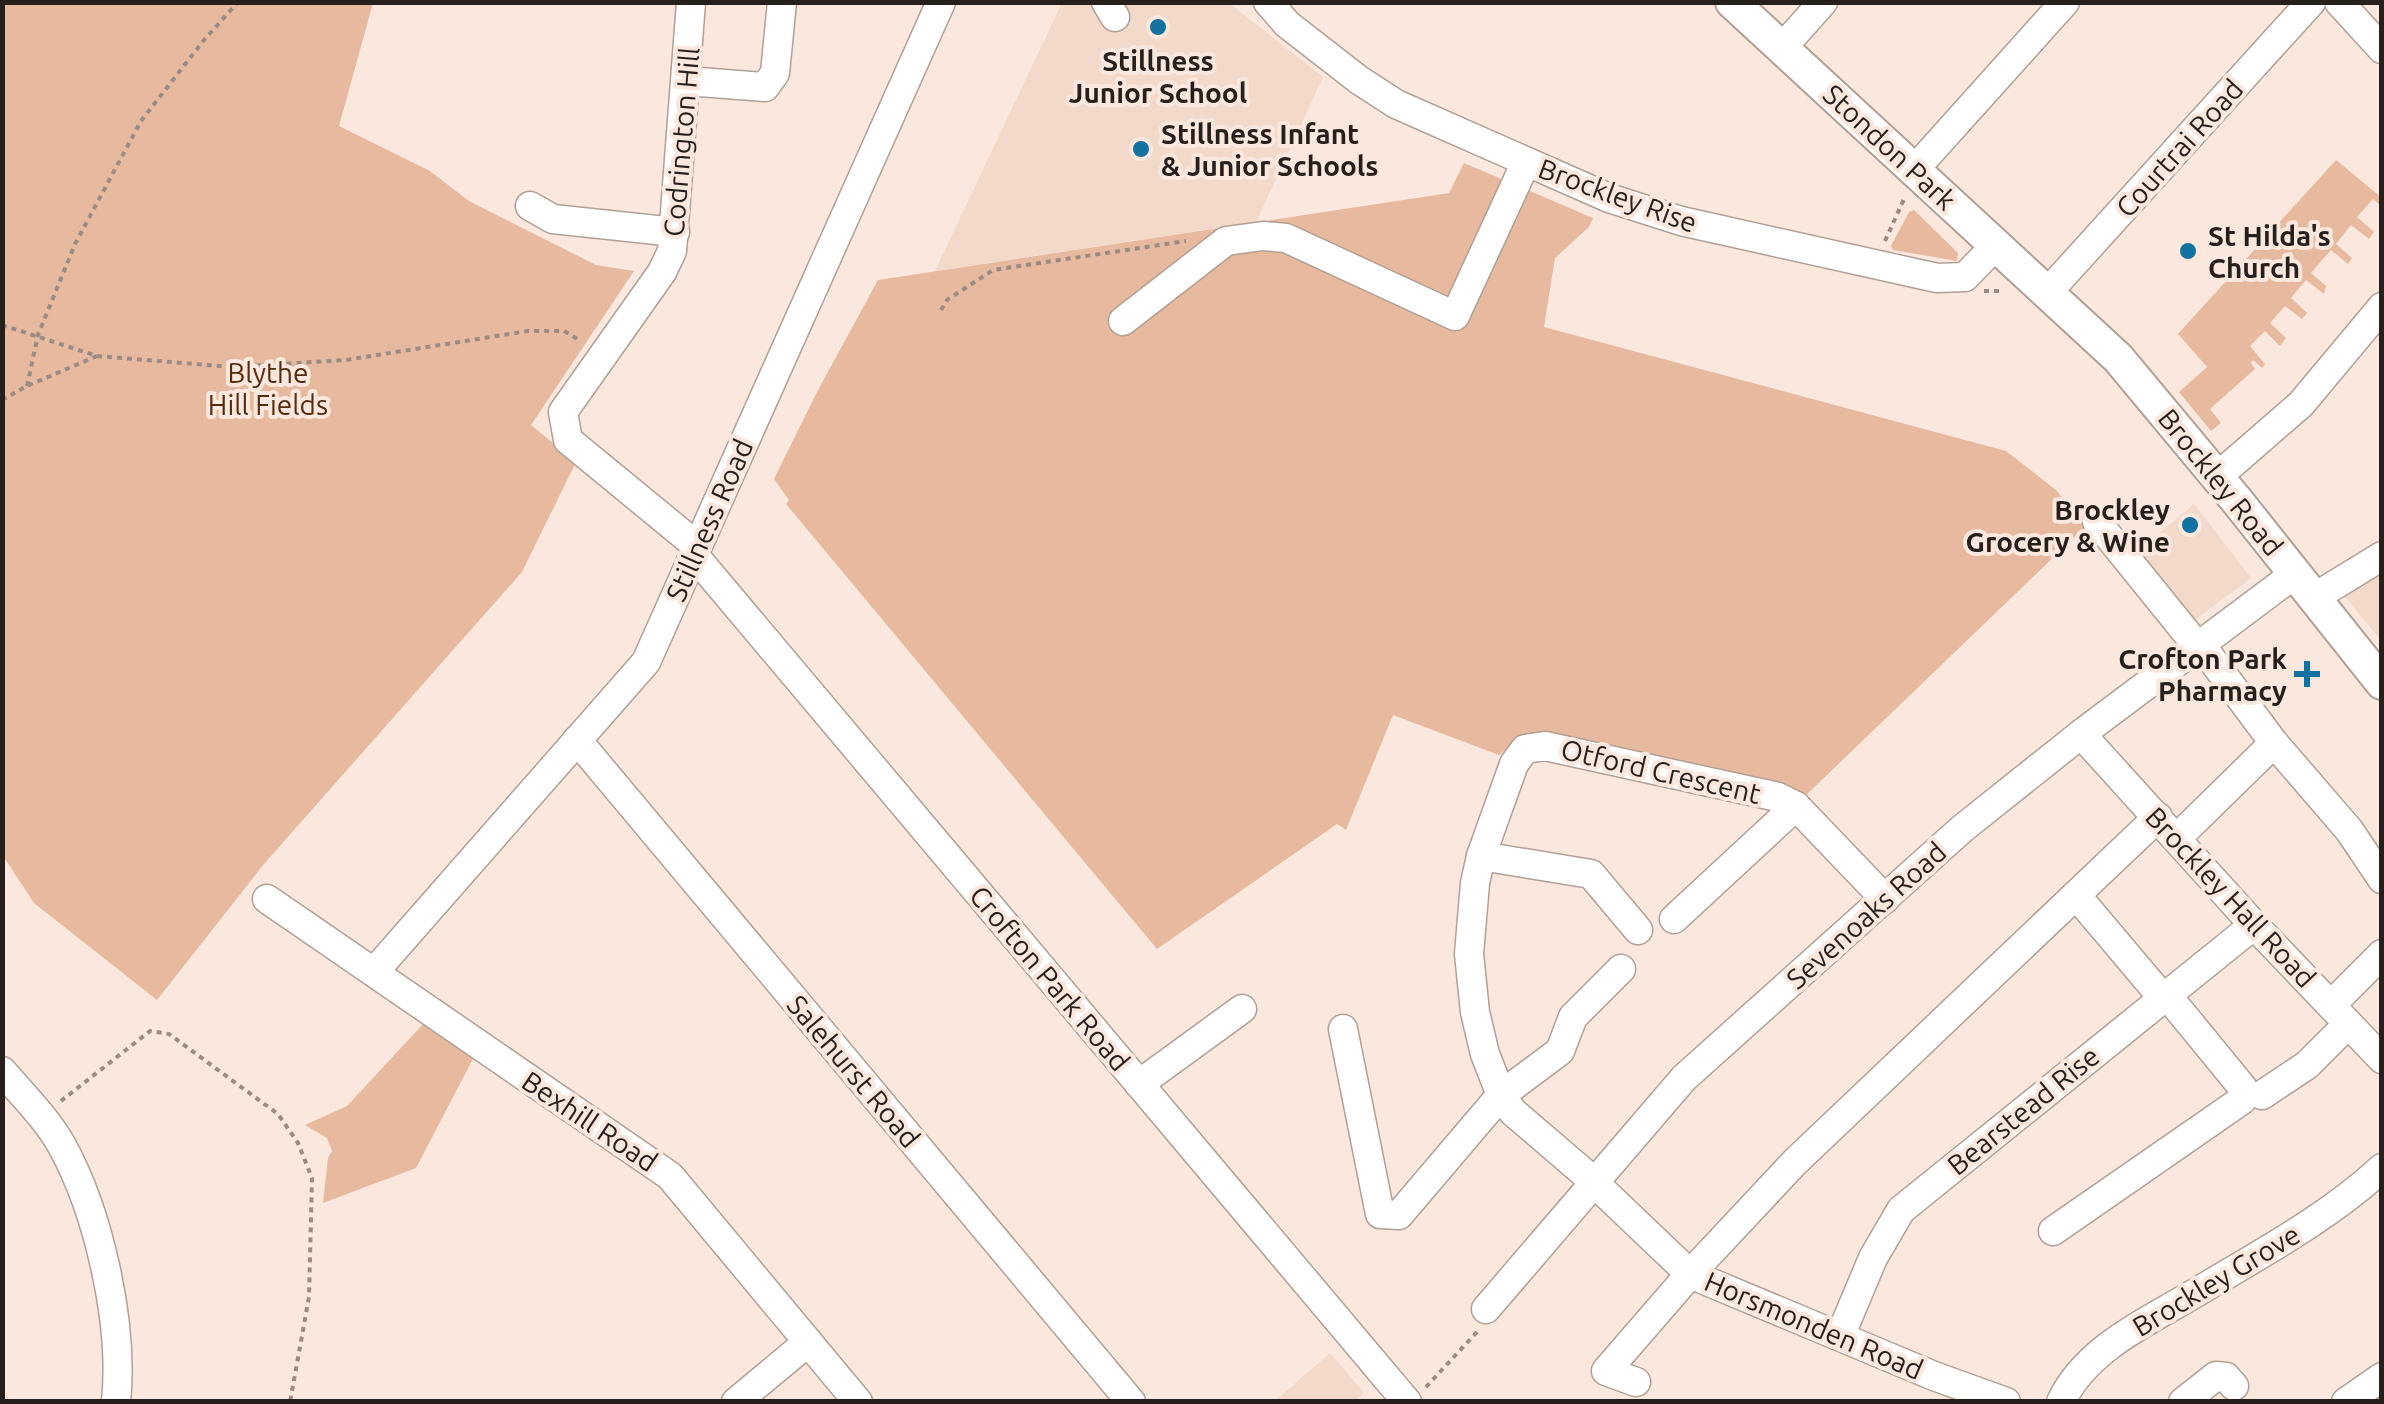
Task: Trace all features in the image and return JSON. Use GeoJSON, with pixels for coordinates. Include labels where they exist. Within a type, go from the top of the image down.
{"type":"FeatureCollection","features":[{"type":"Feature","properties":{"kind":"main road","name":"Stondon Park"},"geometry":{"type":"LineString","coordinates":[[1732,2],[2047,292]]}},
{"type":"Feature","properties":{"kind":"main road","name":"Brockley Road"},"geometry":{"type":"LineString","coordinates":[[2047,292],[2118,358],[2382,683]]}},
{"type":"Feature","properties":{"kind":"street","name":"Codrington Hill"},"geometry":{"type":"LineString","coordinates":[[691,2],[672,251],[662,272],[563,412],[568,440],[696,550]]}},
{"type":"Feature","properties":{"kind":"street"},"geometry":{"type":"LineString","coordinates":[[687,81],[765,87],[776,73],[782,2]]}},
{"type":"Feature","properties":{"kind":"street","name":"Stillness Road"},"geometry":{"type":"LineString","coordinates":[[375,971],[646,662],[941,2]]}},
{"type":"Feature","properties":{"kind":"street","name":"Brockley Rise"},"geometry":{"type":"LineString","coordinates":[[1268,2],[1288,24],[1396,104],[1610,198],[1681,221],[1936,278],[1965,277],[1996,245]]}},
{"type":"Feature","properties":{"kind":"street"},"geometry":{"type":"LineString","coordinates":[[1782,48],[1823,2]]}},
{"type":"Feature","properties":{"kind":"street"},"geometry":{"type":"LineString","coordinates":[[1919,173],[2065,2]]}},
{"type":"Feature","properties":{"kind":"street","name":"Courtrai Road"},"geometry":{"type":"LineString","coordinates":[[2047,292],[2311,2]]}},
{"type":"Feature","properties":{"kind":"street"},"geometry":{"type":"LineString","coordinates":[[2339,2],[2382,49]]}},
{"type":"Feature","properties":{"kind":"street"},"geometry":{"type":"LineString","coordinates":[[1123,321],[1226,241],[1263,236],[1286,238],[1455,316],[1526,162]]}},
{"type":"Feature","properties":{"kind":"street"},"geometry":{"type":"LineString","coordinates":[[530,206],[553,219],[675,232]]}},
{"type":"Feature","properties":{"kind":"street"},"geometry":{"type":"LineString","coordinates":[[2217,477],[2301,404],[2382,307]]}},
{"type":"Feature","properties":{"kind":"street"},"geometry":{"type":"LineString","coordinates":[[2096,522],[2200,646],[2274,743],[2350,830],[2382,879]]}},
{"type":"Feature","properties":{"kind":"street","name":"Crofton Park Road"},"geometry":{"type":"LineString","coordinates":[[696,550],[1405,1398]]}},
{"type":"Feature","properties":{"kind":"street","name":"Sevenoaks Road"},"geometry":{"type":"LineString","coordinates":[[1485,1317],[1684,1078],[1963,828],[2200,646],[2306,585],[2382,556]]}},
{"type":"Feature","properties":{"kind":"street","name":"Brockley Hall Road"},"geometry":{"type":"LineString","coordinates":[[2081,734],[2382,1059]]}},
{"type":"Feature","properties":{"kind":"street","name":"Salehurst Road"},"geometry":{"type":"LineString","coordinates":[[577,740],[1131,1402]]}},
{"type":"Feature","properties":{"kind":"street"},"geometry":{"type":"LineString","coordinates":[[1636,1382],[1606,1371],[1690,1274],[1796,1162],[2076,895],[2274,743]]}},
{"type":"Feature","properties":{"kind":"street","name":"Otford Crescent"},"geometry":{"type":"LineString","coordinates":[[1594,1183],[1500,1096],[1474,1012],[1469,954],[1475,883],[1514,764],[1526,749],[1545,746],[1778,798],[1796,806],[1885,899]]}},
{"type":"Feature","properties":{"kind":"street"},"geometry":{"type":"LineString","coordinates":[[1674,919],[1796,806]]}},
{"type":"Feature","properties":{"kind":"street"},"geometry":{"type":"LineString","coordinates":[[1481,856],[1591,874],[1638,930]]}},
{"type":"Feature","properties":{"kind":"street"},"geometry":{"type":"LineString","coordinates":[[2053,1231],[2242,1100],[2243,1088],[2076,895]]}},
{"type":"Feature","properties":{"kind":"street","name":"Bexhill Road"},"geometry":{"type":"LineString","coordinates":[[267,899],[670,1176],[858,1402]]}},
{"type":"Feature","properties":{"kind":"street","name":"Bearstead Rise"},"geometry":{"type":"LineString","coordinates":[[1840,1334],[1873,1258],[1901,1210],[2254,924]]}},
{"type":"Feature","properties":{"kind":"street"},"geometry":{"type":"LineString","coordinates":[[2262,1095],[2307,1065],[2382,954]]}},
{"type":"Feature","properties":{"kind":"street"},"geometry":{"type":"LineString","coordinates":[[1343,1029],[1380,1214],[1399,1214],[1500,1096],[1560,1050],[1574,1017],[1622,969]]}},
{"type":"Feature","properties":{"kind":"street"},"geometry":{"type":"LineString","coordinates":[[1139,1084],[1242,1009]]}},
{"type":"Feature","properties":{"kind":"street"},"geometry":{"type":"LineString","coordinates":[[2,1071],[61,1145],[88,1206],[112,1301],[116,1402]]}},
{"type":"Feature","properties":{"kind":"street","name":"Brockley Grove"},"geometry":{"type":"LineString","coordinates":[[2061,1402],[2089,1362],[2123,1336],[2286,1239],[2382,1168]]}},
{"type":"Feature","properties":{"kind":"street","name":"Horsmonden Road"},"geometry":{"type":"LineString","coordinates":[[1594,1183],[1690,1274],[2006,1402]]}},
{"type":"Feature","properties":{"kind":"street"},"geometry":{"type":"LineString","coordinates":[[736,1402],[808,1342]]}},
{"type":"Feature","properties":{"kind":"street"},"geometry":{"type":"LineString","coordinates":[[2187,1400],[2221,1374],[2234,1386]]}},
{"type":"Feature","properties":{"kind":"street"},"geometry":{"type":"LineString","coordinates":[[2346,1402],[2382,1378]]}},
{"type":"Feature","properties":{"kind":"path"},"geometry":{"type":"LineString","coordinates":[[26,386],[38,335],[75,244],[141,121],[238,2]]}},
{"type":"Feature","properties":{"kind":"path"},"geometry":{"type":"LineString","coordinates":[[1888,234],[1919,173]]}},
{"type":"Feature","properties":{"kind":"path"},"geometry":{"type":"LineString","coordinates":[[941,310],[947,300],[989,271],[1200,238],[1226,241]]}},
{"type":"Feature","properties":{"kind":"path"},"geometry":{"type":"LineString","coordinates":[[2,324],[97,356],[251,366],[346,360],[528,330],[564,332],[603,354]]}},
{"type":"Feature","properties":{"kind":"path"},"geometry":{"type":"LineString","coordinates":[[2,400],[97,356]]}},
{"type":"Feature","properties":{"kind":"path"},"geometry":{"type":"LineString","coordinates":[[42,1117],[150,1030],[169,1034],[278,1114],[298,1143],[312,1178],[309,1297],[290,1402]]}},
{"type":"Feature","properties":{"kind":"path"},"geometry":{"type":"LineString","coordinates":[[1405,1398],[1485,1317]]}},
{"type":"Feature","properties":{"kind":"shaded area","name":"Stillness Infant & Junior Schools"},"geometry":{"type":"Polygon","coordinates":[[[1062,3],[1229,3],[1323,77],[1256,222],[935,271],[1062,3]]]}},
{"type":"Feature","properties":{"kind":"shaded area"},"geometry":{"type":"Polygon","coordinates":[[[2194,504],[2251,578],[2192,622],[2131,557],[2194,504]]]}},
{"type":"Feature","properties":{"kind":"shaded area"},"geometry":{"type":"Polygon","coordinates":[[[2381,567],[2381,640],[2340,591],[2381,567]]]}},
{"type":"Feature","properties":{"kind":"shaded area"},"geometry":{"type":"Polygon","coordinates":[[[1330,1353],[1364,1393],[1355,1401],[1275,1401],[1330,1353]]]}},
{"type":"Feature","properties":{"kind":"green space","name":"Blythe Hill Fields"},"geometry":{"type":"Polygon","coordinates":[[[2,3],[373,3],[339,126],[430,171],[469,201],[596,265],[634,271],[531,425],[576,462],[522,572],[264,864],[157,1000],[34,903],[3,856],[2,3]]]}},
{"type":"Feature","properties":{"kind":"green space"},"geometry":{"type":"Polygon","coordinates":[[[2336,160],[2381,197],[2381,206],[2373,199],[2357,217],[2374,232],[2369,239],[2351,225],[2336,244],[2352,258],[2348,264],[2331,250],[2311,273],[2326,286],[2324,294],[2306,280],[2291,298],[2307,313],[2302,319],[2285,306],[2270,323],[2286,338],[2280,346],[2265,331],[2250,346],[2265,364],[2262,368],[2253,360],[2255,369],[2210,409],[2221,423],[2211,431],[2179,392],[2207,367],[2178,334],[2336,160]]]}},
{"type":"Feature","properties":{"kind":"green space"},"geometry":{"type":"Polygon","coordinates":[[[1464,163],[1593,218],[1589,227],[1555,258],[1544,327],[2006,451],[2056,490],[2085,527],[1802,799],[1546,734],[1523,736],[1499,755],[1393,715],[1346,830],[1337,824],[1157,949],[786,504],[789,500],[774,479],[878,280],[1449,193],[1464,163]]]}},
{"type":"Feature","properties":{"kind":"green space"},"geometry":{"type":"Polygon","coordinates":[[[1914,210],[1958,253],[1957,261],[1893,250],[1891,246],[1909,212],[1914,210]]]}},
{"type":"Feature","properties":{"kind":"green space"},"geometry":{"type":"Polygon","coordinates":[[[424,1023],[474,1057],[416,1168],[323,1203],[332,1151],[327,1138],[305,1125],[347,1106],[424,1023]]]}},
{"type":"Feature","properties":{"kind":"place","name":"Stillness Junior School"},"geometry":{"type":"Point","coordinates":[1158,27]}},
{"type":"Feature","properties":{"kind":"place","name":"Stillness Infant & Junior Schools"},"geometry":{"type":"Point","coordinates":[1141,149]}},
{"type":"Feature","properties":{"kind":"place","name":"St Hilda's Church"},"geometry":{"type":"Point","coordinates":[2188,251]}},
{"type":"Feature","properties":{"kind":"place","name":"Brockley Grocery & Wine"},"geometry":{"type":"Point","coordinates":[2190,525]}},
{"type":"Feature","properties":{"kind":"place","name":"Crofton Park Pharmacy"},"geometry":{"type":"Point","coordinates":[2307,674]}}]}
